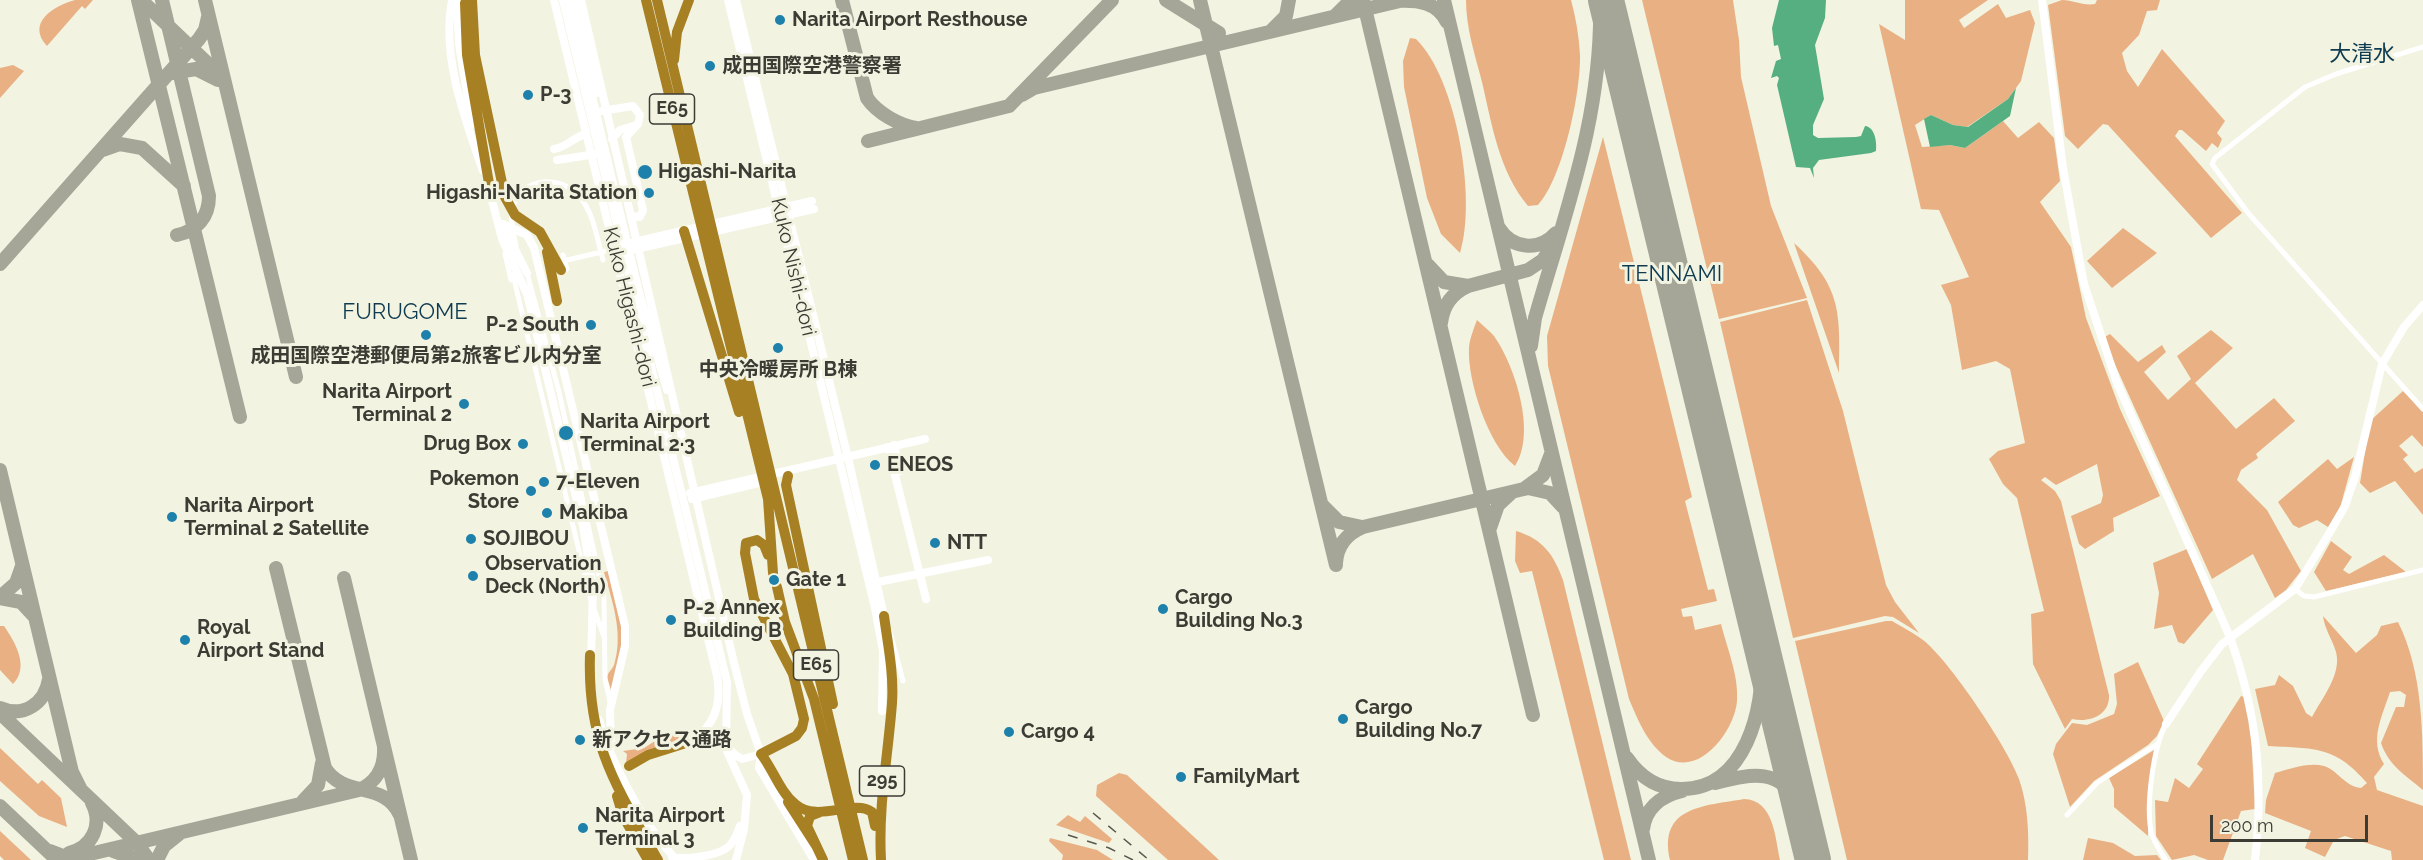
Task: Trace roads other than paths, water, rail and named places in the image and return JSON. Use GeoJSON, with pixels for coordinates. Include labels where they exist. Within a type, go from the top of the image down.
{"type":"FeatureCollection","features":[{"type":"Feature","properties":{"kind":"highway"},"geometry":{"type":"LineString","coordinates":[[466,0],[464,35],[493,196]]}},
{"type":"Feature","properties":{"kind":"highway"},"geometry":{"type":"LineString","coordinates":[[471,0],[472,33],[495,170],[493,196]]}},
{"type":"Feature","properties":{"kind":"highway","name":"E65"},"geometry":{"type":"LineString","coordinates":[[646,0],[710,244],[863,860]]}},
{"type":"Feature","properties":{"kind":"highway"},"geometry":{"type":"LineString","coordinates":[[678,93],[675,53],[679,22],[689,0]]}},
{"type":"Feature","properties":{"kind":"highway"},"geometry":{"type":"LineString","coordinates":[[675,53],[683,24],[698,0]]}},
{"type":"Feature","properties":{"kind":"highway"},"geometry":{"type":"LineString","coordinates":[[657,2],[678,93]]}},
{"type":"Feature","properties":{"kind":"highway","name":"E65"},"geometry":{"type":"LineString","coordinates":[[678,93],[703,217]]}},
{"type":"Feature","properties":{"kind":"highway"},"geometry":{"type":"LineString","coordinates":[[491,140],[509,208],[515,215],[536,228],[564,270]]}},
{"type":"Feature","properties":{"kind":"highway"},"geometry":{"type":"LineString","coordinates":[[684,235],[736,404],[750,434]]}},
{"type":"Feature","properties":{"kind":"highway"},"geometry":{"type":"LineString","coordinates":[[545,240],[557,301]]}},
{"type":"Feature","properties":{"kind":"highway","name":"E65"},"geometry":{"type":"LineString","coordinates":[[710,244],[750,434],[764,465]]}},
{"type":"Feature","properties":{"kind":"highway"},"geometry":{"type":"LineString","coordinates":[[788,476],[786,485],[848,773],[858,838]]}},
{"type":"Feature","properties":{"kind":"highway","name":"E65"},"geometry":{"type":"LineString","coordinates":[[761,754],[796,736],[802,728],[804,719],[793,674],[756,605],[745,553],[746,543],[753,539],[760,542],[773,569],[771,493]]}},
{"type":"Feature","properties":{"kind":"highway","name":"E65"},"geometry":{"type":"LineString","coordinates":[[777,587],[785,622],[814,699],[853,860]]}},
{"type":"Feature","properties":{"kind":"highway","name":"295"},"geometry":{"type":"LineString","coordinates":[[880,860],[880,806],[892,703],[891,667],[884,616]]}},
{"type":"Feature","properties":{"kind":"highway"},"geometry":{"type":"LineString","coordinates":[[590,656],[590,700],[596,732],[611,774],[659,860]]}},
{"type":"Feature","properties":{"kind":"highway"},"geometry":{"type":"LineString","coordinates":[[629,766],[648,755],[686,742]]}},
{"type":"Feature","properties":{"kind":"highway"},"geometry":{"type":"LineString","coordinates":[[761,754],[817,847]]}},
{"type":"Feature","properties":{"kind":"highway","name":"295"},"geometry":{"type":"LineString","coordinates":[[761,754],[792,802],[803,810],[820,812],[863,808],[869,810],[873,815],[880,860]]}},
{"type":"Feature","properties":{"kind":"highway"},"geometry":{"type":"LineString","coordinates":[[617,796],[623,816],[648,860]]}},
{"type":"Feature","properties":{"kind":"highway"},"geometry":{"type":"LineString","coordinates":[[820,812],[810,816],[807,822],[823,860]]}},
{"type":"Feature","properties":{"kind":"highway"},"geometry":{"type":"LineString","coordinates":[[648,829],[659,860]]}},
{"type":"Feature","properties":{"kind":"street"},"geometry":{"type":"LineString","coordinates":[[452,0],[450,14],[452,49],[460,97],[502,224],[587,590],[606,640]]}},
{"type":"Feature","properties":{"kind":"street"},"geometry":{"type":"LineString","coordinates":[[457,0],[459,44],[471,118],[493,196],[579,570],[592,604]]}},
{"type":"Feature","properties":{"kind":"street","name":"Kuko Higashi-dori"},"geometry":{"type":"LineString","coordinates":[[554,0],[586,134],[620,249]]}},
{"type":"Feature","properties":{"kind":"street","name":"Kuko Higashi-dori"},"geometry":{"type":"LineString","coordinates":[[563,0],[620,249],[727,682],[729,698],[726,741]]}},
{"type":"Feature","properties":{"kind":"street"},"geometry":{"type":"LineString","coordinates":[[569,0],[661,359],[747,714],[761,754],[759,768],[814,860]]}},
{"type":"Feature","properties":{"kind":"street"},"geometry":{"type":"LineString","coordinates":[[575,0],[661,359]]}},
{"type":"Feature","properties":{"kind":"street"},"geometry":{"type":"LineString","coordinates":[[581,0],[661,359]]}},
{"type":"Feature","properties":{"kind":"street","name":"Kuko Nishi-dori"},"geometry":{"type":"LineString","coordinates":[[728,0],[785,212]]}},
{"type":"Feature","properties":{"kind":"street","name":"Kuko Nishi-dori"},"geometry":{"type":"LineString","coordinates":[[736,0],[873,583],[883,651],[882,711]]}},
{"type":"Feature","properties":{"kind":"street"},"geometry":{"type":"LineString","coordinates":[[2042,0],[2063,168],[2084,284],[2117,383],[2230,637],[2245,680],[2258,752],[2259,809],[2255,860]]}},
{"type":"Feature","properties":{"kind":"street"},"geometry":{"type":"LineString","coordinates":[[2423,47],[2336,74],[2305,87],[2215,158],[2212,164],[2249,214],[2423,409]]}},
{"type":"Feature","properties":{"kind":"street"},"geometry":{"type":"LineString","coordinates":[[602,111],[633,106],[640,116],[636,125],[626,137],[643,210],[642,216],[636,218],[631,216],[628,210],[612,141],[620,130],[636,125]]}},
{"type":"Feature","properties":{"kind":"street"},"geometry":{"type":"LineString","coordinates":[[554,149],[568,146],[576,136],[586,134]]}},
{"type":"Feature","properties":{"kind":"street"},"geometry":{"type":"LineString","coordinates":[[557,160],[573,156],[596,155],[598,148]]}},
{"type":"Feature","properties":{"kind":"street"},"geometry":{"type":"LineString","coordinates":[[603,260],[592,222],[579,196],[557,183],[548,181],[532,185],[520,193],[512,212],[514,239],[583,526],[593,589],[590,656],[596,704],[610,747],[627,785],[663,843],[677,860]]}},
{"type":"Feature","properties":{"kind":"street"},"geometry":{"type":"LineString","coordinates":[[564,270],[565,257],[620,249],[813,205]]}},
{"type":"Feature","properties":{"kind":"street"},"geometry":{"type":"LineString","coordinates":[[502,224],[527,273],[559,392],[604,598],[605,679],[614,764],[626,792],[648,829],[668,855],[685,859],[727,848],[735,839],[745,814]]}},
{"type":"Feature","properties":{"kind":"street"},"geometry":{"type":"LineString","coordinates":[[502,224],[527,235],[534,248],[621,612],[626,646],[610,710]]}},
{"type":"Feature","properties":{"kind":"street"},"geometry":{"type":"LineString","coordinates":[[502,239],[527,294]]}},
{"type":"Feature","properties":{"kind":"street"},"geometry":{"type":"LineString","coordinates":[[2166,860],[2154,841],[2151,827],[2157,744],[2166,724],[2201,671],[2230,637],[2295,589],[2345,506],[2355,477],[2367,418],[2382,364],[2404,327],[2423,305]]}},
{"type":"Feature","properties":{"kind":"street"},"geometry":{"type":"LineString","coordinates":[[681,499],[925,441]]}},
{"type":"Feature","properties":{"kind":"street"},"geometry":{"type":"LineString","coordinates":[[891,448],[922,573],[926,599]]}},
{"type":"Feature","properties":{"kind":"street"},"geometry":{"type":"LineString","coordinates":[[681,499],[788,476],[844,460]]}},
{"type":"Feature","properties":{"kind":"street","name":"Kuko Higashi-dori"},"geometry":{"type":"LineString","coordinates":[[681,499],[719,690],[718,708],[711,723],[701,735],[686,742]]}},
{"type":"Feature","properties":{"kind":"street"},"geometry":{"type":"LineString","coordinates":[[873,583],[988,560]]}},
{"type":"Feature","properties":{"kind":"street"},"geometry":{"type":"LineString","coordinates":[[2295,589],[2304,596],[2314,597],[2423,570]]}},
{"type":"Feature","properties":{"kind":"street","name":"Kuko Nishi-dori"},"geometry":{"type":"LineString","coordinates":[[873,583],[884,616]]}},
{"type":"Feature","properties":{"kind":"street"},"geometry":{"type":"LineString","coordinates":[[884,616],[896,646],[903,681]]}},
{"type":"Feature","properties":{"kind":"street"},"geometry":{"type":"LineString","coordinates":[[686,742],[716,737],[726,741],[735,755],[741,759],[761,754]]}},
{"type":"Feature","properties":{"kind":"street"},"geometry":{"type":"LineString","coordinates":[[726,741],[730,759],[745,786],[747,795],[736,860]]}},
{"type":"Feature","properties":{"kind":"street"},"geometry":{"type":"LineString","coordinates":[[2067,816],[2097,783],[2157,744]]}},
{"type":"Feature","properties":{"kind":"railway"},"geometry":{"type":"LineString","coordinates":[[1093,813],[1149,860]]}},
{"type":"Feature","properties":{"kind":"railway"},"geometry":{"type":"LineString","coordinates":[[1068,835],[1109,848],[1133,860]]}},
{"type":"Feature","properties":{"kind":"place","name":"Narita Airport Resthouse"},"geometry":{"type":"Point","coordinates":[780,20]}},
{"type":"Feature","properties":{"kind":"place","name":"成田国際空港警察署"},"geometry":{"type":"Point","coordinates":[710,66]}},
{"type":"Feature","properties":{"kind":"place","name":"P-3"},"geometry":{"type":"Point","coordinates":[528,95]}},
{"type":"Feature","properties":{"kind":"place","name":"Higashi-Narita"},"geometry":{"type":"Point","coordinates":[645,172]}},
{"type":"Feature","properties":{"kind":"place","name":"Higashi-Narita Station"},"geometry":{"type":"Point","coordinates":[649,193]}},
{"type":"Feature","properties":{"kind":"place","name":"P-2 South"},"geometry":{"type":"Point","coordinates":[591,325]}},
{"type":"Feature","properties":{"kind":"place","name":"成田国際空港郵便局第2旅客ビル内分室"},"geometry":{"type":"Point","coordinates":[426,335]}},
{"type":"Feature","properties":{"kind":"place","name":"中央冷暖房所 B棟"},"geometry":{"type":"Point","coordinates":[778,348]}},
{"type":"Feature","properties":{"kind":"place","name":"Narita Airport Terminal 2"},"geometry":{"type":"Point","coordinates":[464,404]}},
{"type":"Feature","properties":{"kind":"place","name":"Narita Airport Terminal 2·3"},"geometry":{"type":"Point","coordinates":[566,433]}},
{"type":"Feature","properties":{"kind":"place","name":"Drug Box"},"geometry":{"type":"Point","coordinates":[523,444]}},
{"type":"Feature","properties":{"kind":"place","name":"ENEOS"},"geometry":{"type":"Point","coordinates":[875,465]}},
{"type":"Feature","properties":{"kind":"place","name":"7-Eleven"},"geometry":{"type":"Point","coordinates":[544,482]}},
{"type":"Feature","properties":{"kind":"place","name":"Pokemon Store"},"geometry":{"type":"Point","coordinates":[531,491]}},
{"type":"Feature","properties":{"kind":"place","name":"Makiba"},"geometry":{"type":"Point","coordinates":[547,513]}},
{"type":"Feature","properties":{"kind":"place","name":"Narita Airport Terminal 2 Satellite"},"geometry":{"type":"Point","coordinates":[172,517]}},
{"type":"Feature","properties":{"kind":"place","name":"SOJIBOU"},"geometry":{"type":"Point","coordinates":[471,539]}},
{"type":"Feature","properties":{"kind":"place","name":"NTT"},"geometry":{"type":"Point","coordinates":[935,543]}},
{"type":"Feature","properties":{"kind":"place","name":"Observation Deck (North)"},"geometry":{"type":"Point","coordinates":[473,576]}},
{"type":"Feature","properties":{"kind":"place","name":"Gate 1"},"geometry":{"type":"Point","coordinates":[774,580]}},
{"type":"Feature","properties":{"kind":"place","name":"Cargo Building No.3"},"geometry":{"type":"Point","coordinates":[1163,609]}},
{"type":"Feature","properties":{"kind":"place","name":"P-2 Annex Building B"},"geometry":{"type":"Point","coordinates":[671,620]}},
{"type":"Feature","properties":{"kind":"place","name":"Royal Airport Stand"},"geometry":{"type":"Point","coordinates":[185,640]}},
{"type":"Feature","properties":{"kind":"place","name":"Cargo Building No.7"},"geometry":{"type":"Point","coordinates":[1343,719]}},
{"type":"Feature","properties":{"kind":"place","name":"Cargo 4"},"geometry":{"type":"Point","coordinates":[1009,732]}},
{"type":"Feature","properties":{"kind":"place","name":"新アクセス通路"},"geometry":{"type":"Point","coordinates":[580,740]}},
{"type":"Feature","properties":{"kind":"place","name":"FamilyMart"},"geometry":{"type":"Point","coordinates":[1181,777]}},
{"type":"Feature","properties":{"kind":"place","name":"Narita Airport Terminal 3"},"geometry":{"type":"Point","coordinates":[583,828]}},
{"type":"Feature","properties":{"kind":"district","name":"大清水"},"geometry":{"type":"Point","coordinates":[2362,54]}},
{"type":"Feature","properties":{"kind":"district","name":"TENNAMI"},"geometry":{"type":"Point","coordinates":[1672,274]}},
{"type":"Feature","properties":{"kind":"district","name":"FURUGOME"},"geometry":{"type":"Point","coordinates":[405,312]}}]}
